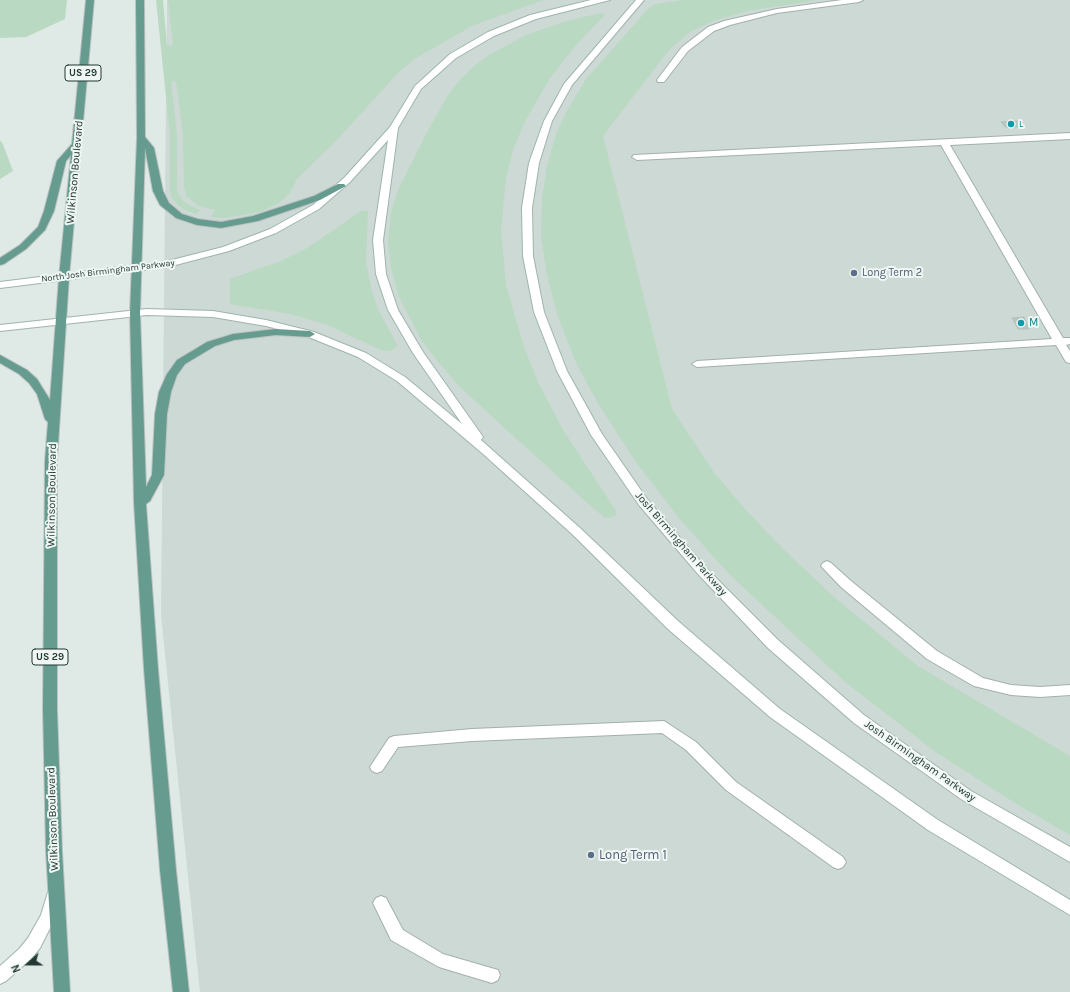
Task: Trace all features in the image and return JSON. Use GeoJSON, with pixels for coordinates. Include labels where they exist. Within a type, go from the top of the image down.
{"type":"FeatureCollection","features":[{"type":"Feature","properties":{"kind":"main road","name":"Wilkinson Boulevard"},"geometry":{"type":"LineString","coordinates":[[62,992],[55,878],[50,691],[50,506],[60,321],[90,0]]}},
{"type":"Feature","properties":{"kind":"main road"},"geometry":{"type":"LineString","coordinates":[[140,0],[140,138],[135,313],[140,503],[159,769],[181,992]]}},
{"type":"Feature","properties":{"kind":"main road","name":"North Josh Birmingham Parkway"},"geometry":{"type":"LineString","coordinates":[[0,285],[136,269],[191,259],[250,241],[297,219],[341,186],[394,128],[418,88],[453,56],[491,34],[533,17],[580,4],[606,0]]}},
{"type":"Feature","properties":{"kind":"main road","name":"Josh Birmingham Parkway"},"geometry":{"type":"LineString","coordinates":[[640,0],[568,84],[548,121],[534,163],[527,208],[528,256],[539,312],[562,371],[597,435],[643,502],[702,571],[772,644],[865,723],[966,795],[1070,855]]}},
{"type":"Feature","properties":{"kind":"main road"},"geometry":{"type":"LineString","coordinates":[[661,80],[674,61],[685,49],[711,29],[727,23],[777,12],[859,0]]}},
{"type":"Feature","properties":{"kind":"main road"},"geometry":{"type":"LineString","coordinates":[[394,128],[378,240],[381,274],[393,310],[418,353],[486,450]]}},
{"type":"Feature","properties":{"kind":"main road"},"geometry":{"type":"LineString","coordinates":[[637,157],[1070,136]]}},
{"type":"Feature","properties":{"kind":"main road"},"geometry":{"type":"LineString","coordinates":[[140,138],[144,140],[150,148],[158,191],[165,205],[179,216],[197,222],[221,225],[255,219],[317,198],[341,186]]}},
{"type":"Feature","properties":{"kind":"main road"},"geometry":{"type":"LineString","coordinates":[[944,142],[1065,342],[1070,360]]}},
{"type":"Feature","properties":{"kind":"main road"},"geometry":{"type":"LineString","coordinates":[[0,262],[23,247],[42,228],[49,211],[62,161],[71,149],[77,145]]}},
{"type":"Feature","properties":{"kind":"main road"},"geometry":{"type":"LineString","coordinates":[[0,328],[135,313],[163,312],[213,314],[266,323],[310,334],[341,346],[386,368],[486,450],[576,531],[674,625],[775,713],[933,825],[1070,908]]}},
{"type":"Feature","properties":{"kind":"main road"},"geometry":{"type":"LineString","coordinates":[[140,503],[146,498],[158,476],[165,392],[172,374],[181,362],[197,351],[211,344],[233,337],[276,332],[310,334]]}},
{"type":"Feature","properties":{"kind":"main road"},"geometry":{"type":"LineString","coordinates":[[697,364],[1065,342]]}},
{"type":"Feature","properties":{"kind":"main road"},"geometry":{"type":"LineString","coordinates":[[0,358],[23,372],[33,381],[46,404],[54,431]]}},
{"type":"Feature","properties":{"kind":"main road"},"geometry":{"type":"LineString","coordinates":[[827,566],[846,584],[932,654],[979,682],[1011,690],[1040,692],[1070,690]]}},
{"type":"Feature","properties":{"kind":"main road"},"geometry":{"type":"LineString","coordinates":[[377,767],[394,742],[472,735],[664,727],[691,746],[731,786],[838,862]]}},
{"type":"Feature","properties":{"kind":"main road"},"geometry":{"type":"LineString","coordinates":[[0,976],[25,954],[42,930],[52,903],[55,878]]}},
{"type":"Feature","properties":{"kind":"main road"},"geometry":{"type":"LineString","coordinates":[[381,903],[397,935],[439,960],[492,975]]}},
{"type":"Feature","properties":{"kind":"shaded area"},"geometry":{"type":"Polygon","coordinates":[[[167,0],[1070,0],[1070,992],[200,992],[161,615],[167,0]]]}},
{"type":"Feature","properties":{"kind":"green space"},"geometry":{"type":"Polygon","coordinates":[[[0,0],[67,0],[65,19],[26,37],[0,38],[0,0]]]}},
{"type":"Feature","properties":{"kind":"green space"},"geometry":{"type":"Polygon","coordinates":[[[156,0],[163,0],[167,46],[173,45],[168,0],[544,0],[474,25],[416,58],[399,72],[336,141],[297,179],[290,193],[279,203],[260,212],[224,218],[211,217],[215,210],[199,206],[186,196],[184,184],[183,135],[176,81],[171,82],[177,135],[177,191],[182,200],[200,210],[196,214],[185,210],[172,198],[170,189],[170,136],[156,0]]]}},
{"type":"Feature","properties":{"kind":"green space"},"geometry":{"type":"Polygon","coordinates":[[[683,0],[818,0],[747,11],[713,21],[690,32],[669,50],[603,136],[672,409],[715,474],[745,509],[782,548],[834,597],[918,666],[1070,756],[1070,835],[1015,803],[937,753],[845,682],[729,574],[679,518],[636,462],[599,405],[577,365],[558,317],[547,275],[541,237],[542,198],[547,166],[556,134],[567,111],[586,79],[648,9],[655,4],[683,0]]]}},
{"type":"Feature","properties":{"kind":"green space"},"geometry":{"type":"Polygon","coordinates":[[[605,12],[602,15],[605,15],[577,44],[550,78],[524,123],[513,150],[506,178],[501,229],[506,285],[525,350],[539,384],[563,430],[616,511],[616,515],[610,518],[604,517],[594,509],[499,423],[459,386],[439,363],[422,341],[398,295],[391,267],[388,242],[391,213],[398,190],[425,136],[448,95],[460,80],[474,66],[489,55],[526,35],[563,22],[605,12]]]}},
{"type":"Feature","properties":{"kind":"green space"},"geometry":{"type":"Polygon","coordinates":[[[0,141],[2,142],[13,171],[0,179],[0,141]]]}},
{"type":"Feature","properties":{"kind":"green space"},"geometry":{"type":"Polygon","coordinates":[[[361,211],[368,211],[366,262],[371,287],[377,307],[397,345],[395,348],[390,351],[381,350],[325,324],[290,314],[230,304],[230,279],[281,261],[309,247],[361,211]]]}},
{"type":"Feature","properties":{"kind":"building","name":"L"},"geometry":{"type":"Polygon","coordinates":[[[1017,121],[1020,127],[1005,127],[1001,122],[1017,121]]]}},
{"type":"Feature","properties":{"kind":"building","name":"M"},"geometry":{"type":"Polygon","coordinates":[[[1024,317],[1029,329],[1018,329],[1012,318],[1024,317]]]}},
{"type":"Feature","properties":{"kind":"place","name":"L"},"geometry":{"type":"Point","coordinates":[1011,124]}},
{"type":"Feature","properties":{"kind":"place","name":"Long Term 2"},"geometry":{"type":"Point","coordinates":[854,273]}},
{"type":"Feature","properties":{"kind":"place","name":"M"},"geometry":{"type":"Point","coordinates":[1021,323]}},
{"type":"Feature","properties":{"kind":"place","name":"Long Term 1"},"geometry":{"type":"Point","coordinates":[591,855]}}]}
